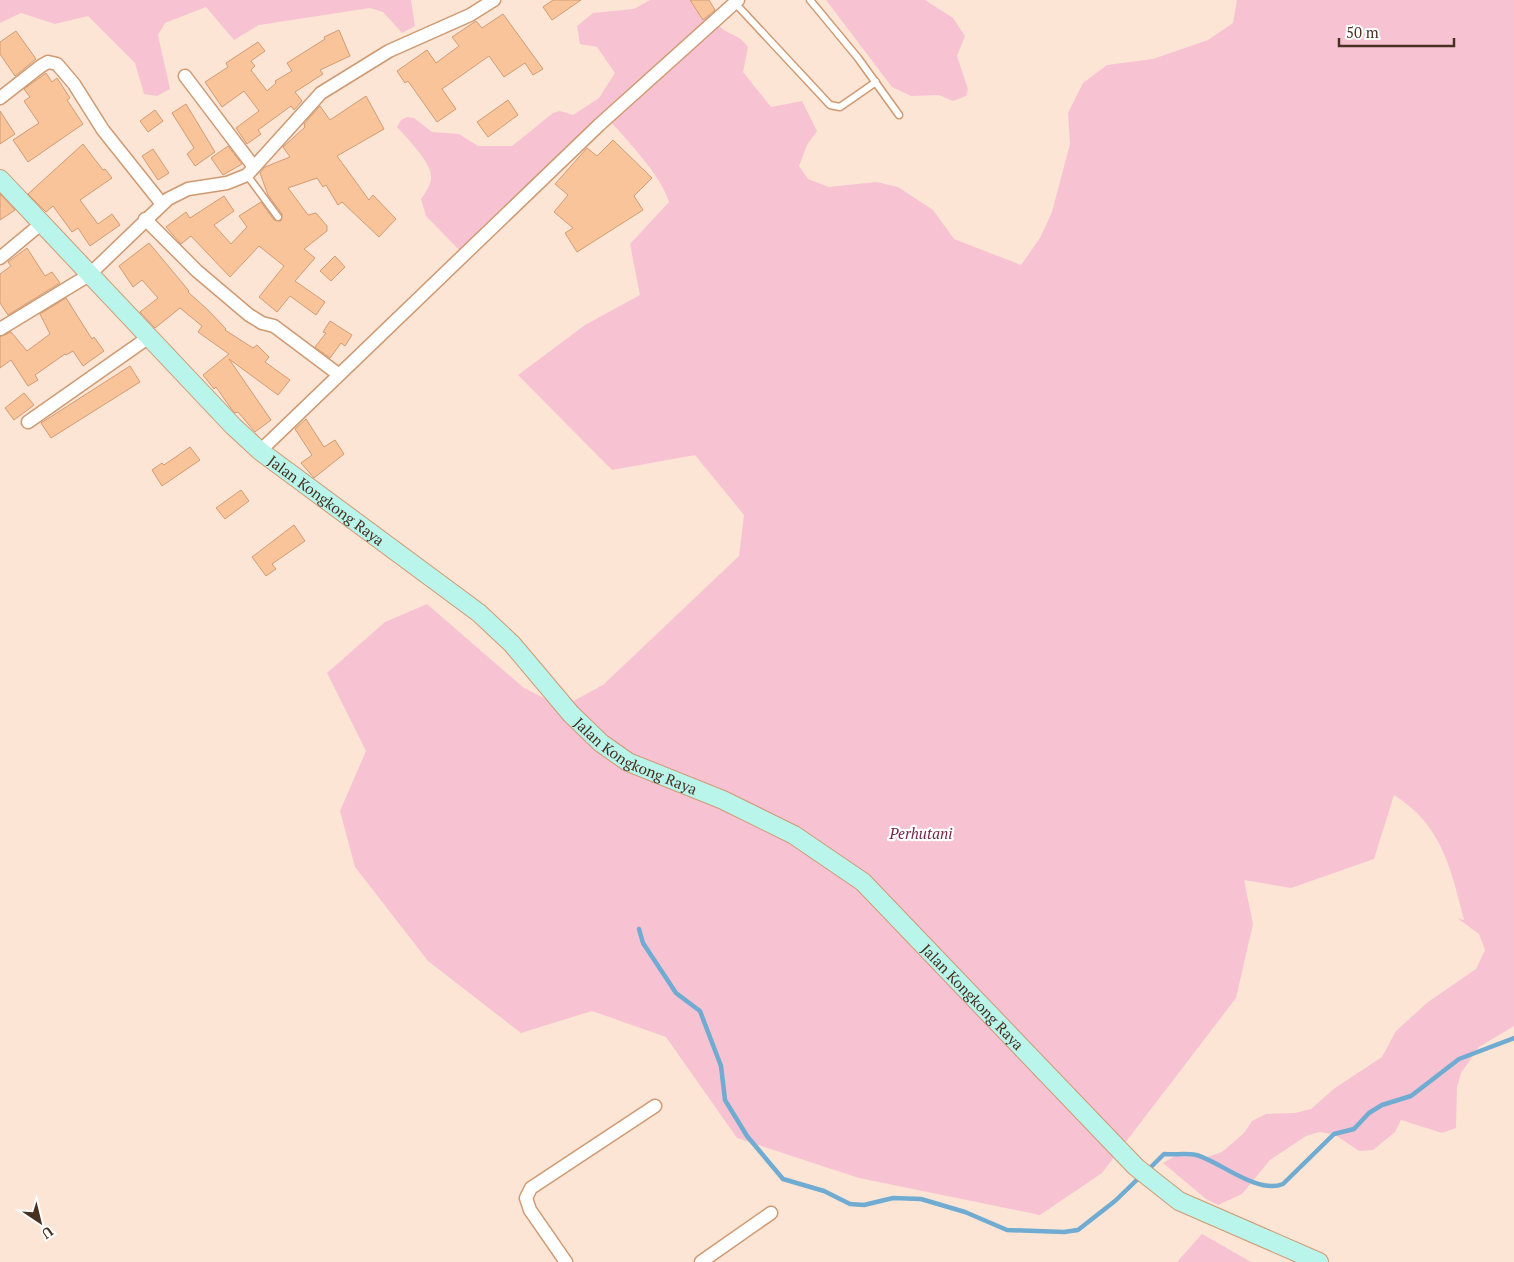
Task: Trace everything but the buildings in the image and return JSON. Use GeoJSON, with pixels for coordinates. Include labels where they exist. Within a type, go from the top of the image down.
{"type":"FeatureCollection","features":[{"type":"Feature","properties":{"kind":"street"},"geometry":{"type":"LineString","coordinates":[[0,329],[89,275],[162,204],[188,189],[227,183],[250,171],[322,93],[389,51],[422,34],[470,15],[494,0]]}},
{"type":"Feature","properties":{"kind":"street"},"geometry":{"type":"LineString","coordinates":[[260,451],[599,125],[736,1]]}},
{"type":"Feature","properties":{"kind":"street"},"geometry":{"type":"LineString","coordinates":[[0,98],[41,66],[48,62],[56,64],[74,84],[109,138],[162,204]]}},
{"type":"Feature","properties":{"kind":"street"},"geometry":{"type":"LineString","coordinates":[[185,76],[250,171]]}},
{"type":"Feature","properties":{"kind":"street","name":"Jalan Kongkong Raya"},"geometry":{"type":"LineString","coordinates":[[0,179],[233,426],[260,451],[479,612],[512,644],[570,714],[601,743],[628,762],[723,800],[794,835],[862,882],[1136,1166],[1179,1201],[1319,1262]]}},
{"type":"Feature","properties":{"kind":"street"},"geometry":{"type":"LineString","coordinates":[[145,219],[197,271],[249,315],[262,323],[274,326],[338,374]]}},
{"type":"Feature","properties":{"kind":"street"},"geometry":{"type":"LineString","coordinates":[[0,258],[42,223]]}},
{"type":"Feature","properties":{"kind":"street"},"geometry":{"type":"LineString","coordinates":[[28,422],[149,337]]}},
{"type":"Feature","properties":{"kind":"street"},"geometry":{"type":"LineString","coordinates":[[566,1262],[530,1210],[526,1198],[531,1188],[656,1106]]}},
{"type":"Feature","properties":{"kind":"street"},"geometry":{"type":"LineString","coordinates":[[701,1262],[771,1213]]}},
{"type":"Feature","properties":{"kind":"lane"},"geometry":{"type":"LineString","coordinates":[[810,0],[876,82],[899,115]]}},
{"type":"Feature","properties":{"kind":"lane"},"geometry":{"type":"LineString","coordinates":[[736,1],[830,105],[840,107],[876,82]]}},
{"type":"Feature","properties":{"kind":"lane"},"geometry":{"type":"LineString","coordinates":[[250,171],[278,217]]}},
{"type":"Feature","properties":{"kind":"green space"},"geometry":{"type":"Polygon","coordinates":[[[0,0],[411,0],[415,26],[402,33],[383,12],[370,8],[259,25],[234,40],[206,7],[165,23],[158,35],[170,89],[157,96],[144,94],[135,63],[88,16],[55,24],[21,13],[0,23],[0,0]]]}},
{"type":"Feature","properties":{"kind":"green space","name":"Perhutani"},"geometry":{"type":"Polygon","coordinates":[[[650,0],[702,0],[716,23],[727,32],[742,40],[748,47],[743,72],[771,107],[802,101],[817,131],[807,145],[799,166],[808,179],[829,187],[876,182],[898,187],[933,210],[954,239],[1021,265],[1040,238],[1052,212],[1070,144],[1068,113],[1083,83],[1107,65],[1153,59],[1208,40],[1233,23],[1237,0],[1514,0],[1514,1026],[1479,1047],[1461,1073],[1457,1087],[1456,1128],[1442,1133],[1401,1120],[1395,1132],[1373,1150],[1359,1151],[1334,1134],[1319,1132],[1306,1136],[1270,1160],[1242,1194],[1218,1205],[1206,1199],[1163,1163],[1175,1156],[1207,1157],[1222,1152],[1244,1133],[1252,1121],[1266,1114],[1295,1113],[1311,1109],[1335,1088],[1382,1057],[1396,1031],[1428,1002],[1476,969],[1485,950],[1479,934],[1457,918],[1464,920],[1449,866],[1442,850],[1434,834],[1423,820],[1394,795],[1374,859],[1291,888],[1244,880],[1253,924],[1236,998],[1102,1173],[1040,1215],[859,1178],[737,1138],[666,1037],[592,1011],[521,1033],[428,961],[355,867],[340,811],[366,751],[327,673],[385,622],[427,604],[524,688],[562,707],[603,685],[739,556],[744,515],[695,455],[612,470],[518,375],[585,325],[640,295],[630,244],[669,202],[665,191],[642,157],[606,116],[463,254],[426,216],[421,199],[430,183],[430,172],[418,151],[397,127],[401,120],[407,117],[414,118],[432,132],[459,134],[478,146],[512,146],[553,113],[560,111],[573,115],[599,98],[615,73],[597,47],[580,44],[577,26],[593,13],[634,9],[650,0]]]}},
{"type":"Feature","properties":{"kind":"green space"},"geometry":{"type":"Polygon","coordinates":[[[826,0],[925,0],[953,18],[965,36],[957,56],[968,89],[966,96],[953,101],[939,95],[911,96],[892,87],[826,0]]]}},
{"type":"Feature","properties":{"kind":"green space"},"geometry":{"type":"Polygon","coordinates":[[[1202,1234],[1251,1262],[1177,1262],[1202,1234]]]}},
{"type":"Feature","properties":{"kind":"waterway"},"geometry":{"type":"LineString","coordinates":[[639,929],[643,943],[676,993],[700,1011],[721,1066],[725,1100],[747,1136],[783,1179],[824,1191],[850,1204],[864,1205],[893,1198],[921,1199],[965,1212],[1007,1230],[1064,1232],[1078,1230],[1115,1201],[1142,1175]]}},
{"type":"Feature","properties":{"kind":"waterway"},"geometry":{"type":"LineString","coordinates":[[1148,1170],[1164,1154],[1192,1154],[1205,1158],[1238,1176],[1262,1185],[1273,1186],[1283,1184],[1334,1134],[1354,1129],[1369,1113],[1382,1105],[1411,1096],[1459,1059],[1514,1038]]}}]}
